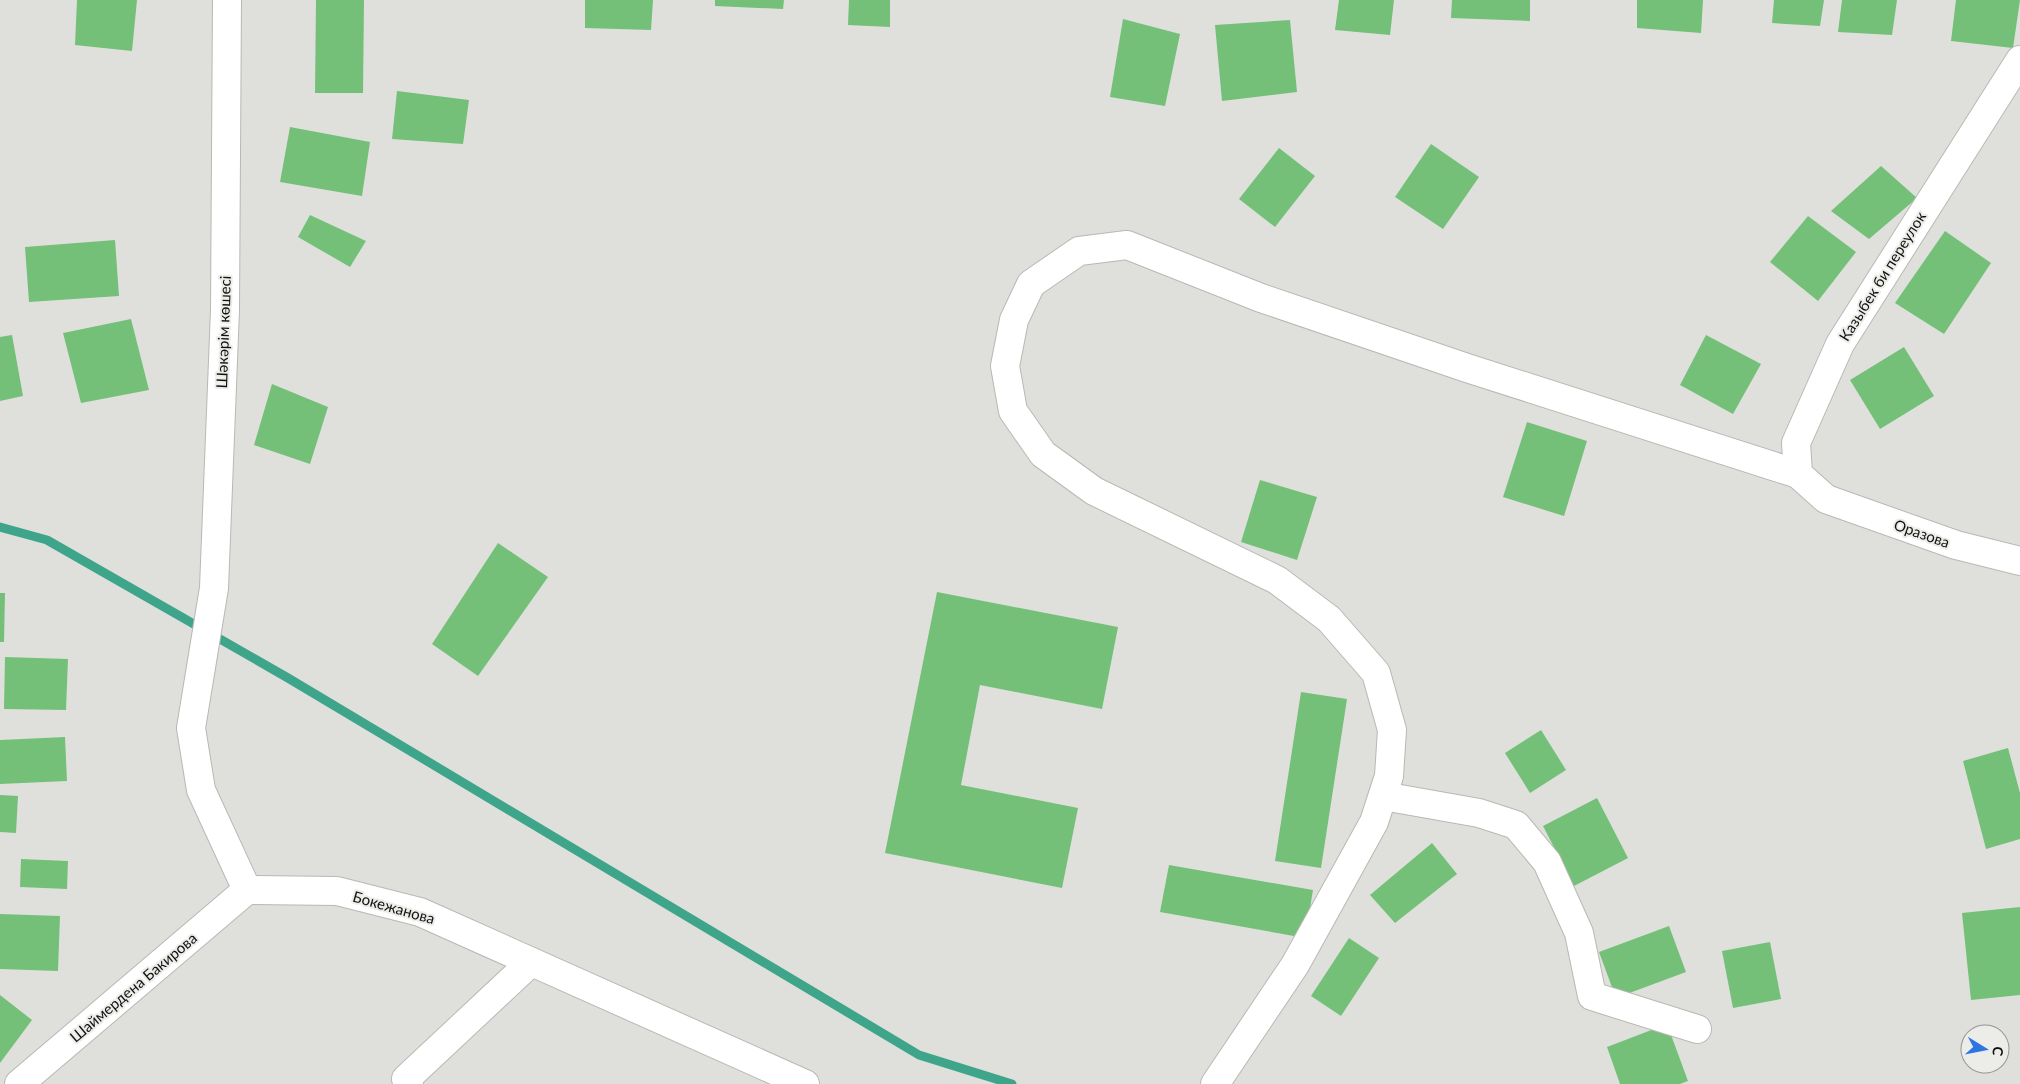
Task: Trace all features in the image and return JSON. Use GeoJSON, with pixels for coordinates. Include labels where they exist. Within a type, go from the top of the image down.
{"type":"FeatureCollection","features":[{"type":"Feature","properties":{"kind":"street","name":"Шәкәрім көшесі"},"geometry":{"type":"LineString","coordinates":[[227,0],[225,310],[214,588],[200,663],[191,728],[201,790],[247,890]]}},
{"type":"Feature","properties":{"kind":"street","name":"Казыбек би переулок"},"geometry":{"type":"LineString","coordinates":[[1798,474],[1796,443],[1840,344],[2020,60]]}},
{"type":"Feature","properties":{"kind":"street"},"geometry":{"type":"LineString","coordinates":[[1215,1084],[1295,966],[1374,822],[1389,776],[1392,730],[1376,673],[1329,619],[1277,580],[1094,491],[1043,454],[1013,411],[1005,366],[1014,320],[1031,284],[1079,251],[1127,245],[1261,298],[1627,421],[1798,474]]}},
{"type":"Feature","properties":{"kind":"street","name":"Оразова"},"geometry":{"type":"LineString","coordinates":[[1798,474],[1826,499],[1956,545],[2020,561]]}},
{"type":"Feature","properties":{"kind":"street"},"geometry":{"type":"LineString","coordinates":[[1383,796],[1479,813],[1516,826],[1547,862],[1579,933],[1592,996],[1697,1029]]}},
{"type":"Feature","properties":{"kind":"street","name":"Бокежанова"},"geometry":{"type":"LineString","coordinates":[[247,890],[336,891],[420,912],[805,1084]]}},
{"type":"Feature","properties":{"kind":"street","name":"Шаймердена Бакирова"},"geometry":{"type":"LineString","coordinates":[[18,1084],[247,890]]}},
{"type":"Feature","properties":{"kind":"street"},"geometry":{"type":"LineString","coordinates":[[409,1084],[406,1079],[531,962]]}},
{"type":"Feature","properties":{"kind":"building"},"geometry":{"type":"Polygon","coordinates":[[[77,0],[137,0],[132,51],[75,45],[77,0]]]}},
{"type":"Feature","properties":{"kind":"building"},"geometry":{"type":"Polygon","coordinates":[[[316,0],[364,0],[363,93],[315,93],[316,0]]]}},
{"type":"Feature","properties":{"kind":"building"},"geometry":{"type":"Polygon","coordinates":[[[585,0],[653,0],[651,30],[585,28],[585,0]]]}},
{"type":"Feature","properties":{"kind":"building"},"geometry":{"type":"Polygon","coordinates":[[[715,0],[784,0],[783,9],[715,6],[715,0]]]}},
{"type":"Feature","properties":{"kind":"building"},"geometry":{"type":"Polygon","coordinates":[[[849,0],[890,0],[890,27],[848,25],[849,0]]]}},
{"type":"Feature","properties":{"kind":"building"},"geometry":{"type":"Polygon","coordinates":[[[1339,0],[1394,0],[1390,35],[1335,30],[1339,0]]]}},
{"type":"Feature","properties":{"kind":"building"},"geometry":{"type":"Polygon","coordinates":[[[1452,0],[1530,0],[1530,21],[1451,18],[1452,0]]]}},
{"type":"Feature","properties":{"kind":"building"},"geometry":{"type":"Polygon","coordinates":[[[1637,0],[1703,0],[1701,33],[1637,28],[1637,0]]]}},
{"type":"Feature","properties":{"kind":"building"},"geometry":{"type":"Polygon","coordinates":[[[1774,0],[1824,0],[1820,26],[1772,23],[1774,0]]]}},
{"type":"Feature","properties":{"kind":"building"},"geometry":{"type":"Polygon","coordinates":[[[1842,0],[1897,0],[1892,35],[1838,32],[1842,0]]]}},
{"type":"Feature","properties":{"kind":"building"},"geometry":{"type":"Polygon","coordinates":[[[1956,0],[2020,0],[2013,48],[1951,41],[1956,0]]]}},
{"type":"Feature","properties":{"kind":"building"},"geometry":{"type":"Polygon","coordinates":[[[1123,19],[1180,34],[1165,106],[1110,97],[1123,19]]]}},
{"type":"Feature","properties":{"kind":"building"},"geometry":{"type":"Polygon","coordinates":[[[1290,20],[1297,92],[1222,101],[1215,25],[1290,20]]]}},
{"type":"Feature","properties":{"kind":"building"},"geometry":{"type":"Polygon","coordinates":[[[397,91],[469,100],[463,144],[392,139],[397,91]]]}},
{"type":"Feature","properties":{"kind":"building"},"geometry":{"type":"Polygon","coordinates":[[[290,127],[370,142],[362,196],[280,182],[290,127]]]}},
{"type":"Feature","properties":{"kind":"building"},"geometry":{"type":"Polygon","coordinates":[[[1431,144],[1479,177],[1443,229],[1395,197],[1431,144]]]}},
{"type":"Feature","properties":{"kind":"building"},"geometry":{"type":"Polygon","coordinates":[[[1279,148],[1315,176],[1275,227],[1239,199],[1279,148]]]}},
{"type":"Feature","properties":{"kind":"building"},"geometry":{"type":"Polygon","coordinates":[[[1881,166],[1917,198],[1869,239],[1831,211],[1881,166]]]}},
{"type":"Feature","properties":{"kind":"building"},"geometry":{"type":"Polygon","coordinates":[[[310,215],[366,241],[350,267],[298,237],[310,215]]]}},
{"type":"Feature","properties":{"kind":"building"},"geometry":{"type":"Polygon","coordinates":[[[1808,216],[1856,252],[1818,301],[1770,262],[1808,216]]]}},
{"type":"Feature","properties":{"kind":"building"},"geometry":{"type":"Polygon","coordinates":[[[1945,231],[1991,263],[1944,334],[1895,303],[1945,231]]]}},
{"type":"Feature","properties":{"kind":"building"},"geometry":{"type":"Polygon","coordinates":[[[115,240],[119,296],[29,302],[25,247],[115,240]]]}},
{"type":"Feature","properties":{"kind":"building"},"geometry":{"type":"Polygon","coordinates":[[[131,319],[149,390],[81,403],[63,333],[131,319]]]}},
{"type":"Feature","properties":{"kind":"building"},"geometry":{"type":"Polygon","coordinates":[[[12,335],[23,396],[0,401],[0,337],[12,335]]]}},
{"type":"Feature","properties":{"kind":"building"},"geometry":{"type":"Polygon","coordinates":[[[1706,335],[1761,364],[1733,414],[1680,385],[1706,335]]]}},
{"type":"Feature","properties":{"kind":"building"},"geometry":{"type":"Polygon","coordinates":[[[1904,347],[1934,396],[1880,429],[1850,380],[1904,347]]]}},
{"type":"Feature","properties":{"kind":"building"},"geometry":{"type":"Polygon","coordinates":[[[272,384],[328,407],[310,464],[254,445],[272,384]]]}},
{"type":"Feature","properties":{"kind":"building"},"geometry":{"type":"Polygon","coordinates":[[[1527,422],[1587,441],[1564,516],[1503,497],[1527,422]]]}},
{"type":"Feature","properties":{"kind":"building"},"geometry":{"type":"Polygon","coordinates":[[[1260,480],[1317,497],[1297,560],[1241,542],[1260,480]]]}},
{"type":"Feature","properties":{"kind":"building"},"geometry":{"type":"Polygon","coordinates":[[[498,543],[548,577],[478,676],[432,644],[498,543]]]}},
{"type":"Feature","properties":{"kind":"building"},"geometry":{"type":"Polygon","coordinates":[[[937,592],[1118,627],[1102,709],[980,685],[961,785],[1078,808],[1062,888],[885,853],[937,592]]]}},
{"type":"Feature","properties":{"kind":"building"},"geometry":{"type":"Polygon","coordinates":[[[0,593],[5,593],[4,642],[0,642],[0,593]]]}},
{"type":"Feature","properties":{"kind":"building"},"geometry":{"type":"Polygon","coordinates":[[[5,657],[68,659],[66,710],[4,709],[5,657]]]}},
{"type":"Feature","properties":{"kind":"building"},"geometry":{"type":"Polygon","coordinates":[[[1301,692],[1347,699],[1321,868],[1275,861],[1301,692]]]}},
{"type":"Feature","properties":{"kind":"building"},"geometry":{"type":"Polygon","coordinates":[[[1541,730],[1566,770],[1530,793],[1505,753],[1541,730]]]}},
{"type":"Feature","properties":{"kind":"building"},"geometry":{"type":"Polygon","coordinates":[[[65,737],[67,781],[0,784],[0,740],[65,737]]]}},
{"type":"Feature","properties":{"kind":"building"},"geometry":{"type":"Polygon","coordinates":[[[2008,748],[2020,793],[2020,839],[1986,849],[1963,761],[2008,748]]]}},
{"type":"Feature","properties":{"kind":"building"},"geometry":{"type":"Polygon","coordinates":[[[0,795],[18,796],[16,833],[0,832],[0,795]]]}},
{"type":"Feature","properties":{"kind":"building"},"geometry":{"type":"Polygon","coordinates":[[[1597,798],[1628,858],[1574,886],[1543,826],[1597,798]]]}},
{"type":"Feature","properties":{"kind":"building"},"geometry":{"type":"Polygon","coordinates":[[[1432,843],[1457,874],[1395,923],[1370,895],[1432,843]]]}},
{"type":"Feature","properties":{"kind":"building"},"geometry":{"type":"Polygon","coordinates":[[[21,859],[68,861],[67,889],[20,887],[21,859]]]}},
{"type":"Feature","properties":{"kind":"building"},"geometry":{"type":"Polygon","coordinates":[[[1169,865],[1313,890],[1305,938],[1160,912],[1169,865]]]}},
{"type":"Feature","properties":{"kind":"building"},"geometry":{"type":"Polygon","coordinates":[[[2020,907],[2020,995],[1971,1000],[1962,913],[2020,907]]]}},
{"type":"Feature","properties":{"kind":"building"},"geometry":{"type":"Polygon","coordinates":[[[0,914],[60,916],[58,971],[0,969],[0,914]]]}},
{"type":"Feature","properties":{"kind":"building"},"geometry":{"type":"Polygon","coordinates":[[[1669,926],[1686,972],[1616,998],[1599,952],[1669,926]]]}},
{"type":"Feature","properties":{"kind":"building"},"geometry":{"type":"Polygon","coordinates":[[[1349,938],[1379,958],[1341,1016],[1311,996],[1349,938]]]}},
{"type":"Feature","properties":{"kind":"building"},"geometry":{"type":"Polygon","coordinates":[[[1770,942],[1781,999],[1733,1008],[1722,951],[1770,942]]]}},
{"type":"Feature","properties":{"kind":"building"},"geometry":{"type":"Polygon","coordinates":[[[0,995],[32,1020],[0,1063],[0,995]]]}},
{"type":"Feature","properties":{"kind":"building"},"geometry":{"type":"Polygon","coordinates":[[[1667,1024],[1688,1081],[1680,1084],[1620,1084],[1607,1047],[1667,1024]]]}},
{"type":"Feature","properties":{"kind":"waterway"},"geometry":{"type":"LineString","coordinates":[[0,527],[47,540],[288,678],[919,1055],[1012,1084]]}}]}
